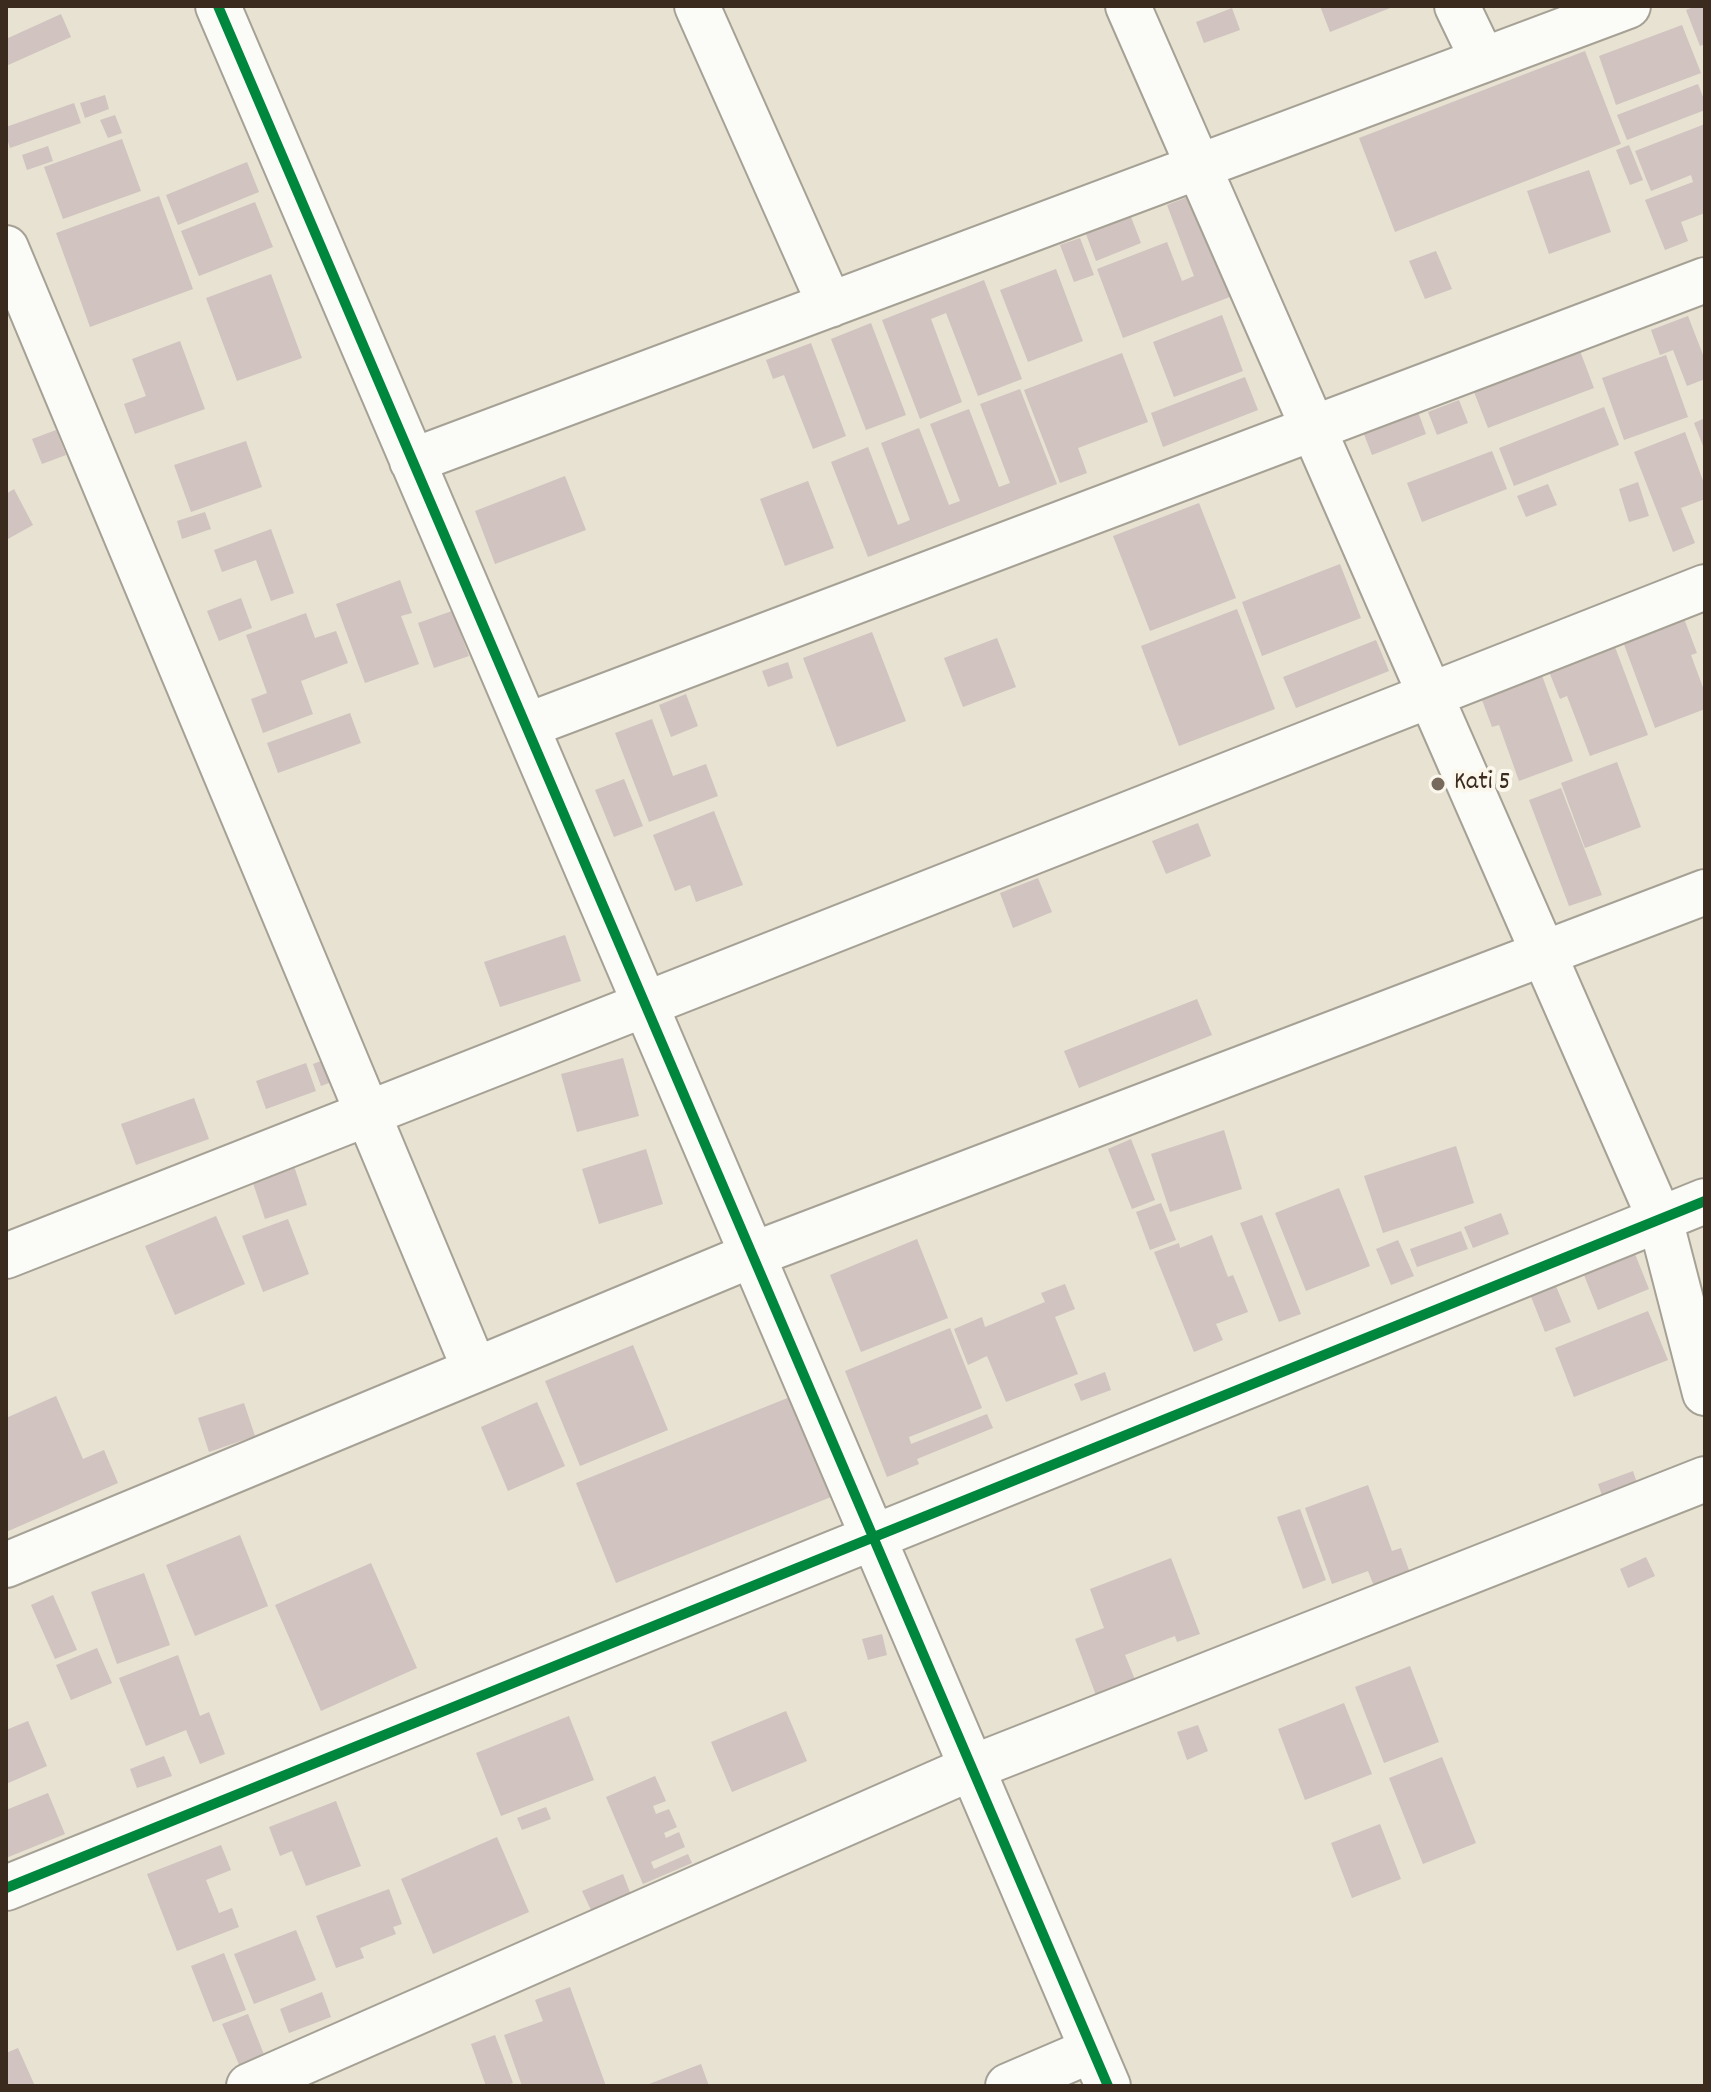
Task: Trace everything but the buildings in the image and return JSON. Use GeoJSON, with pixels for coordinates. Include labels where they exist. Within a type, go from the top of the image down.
{"type":"FeatureCollection","features":[{"type":"Feature","properties":{"kind":"street"},"geometry":{"type":"LineString","coordinates":[[218,6],[1100,2068],[1008,2086]]}},
{"type":"Feature","properties":{"kind":"street"},"geometry":{"type":"LineString","coordinates":[[697,6],[830,305]]}},
{"type":"Feature","properties":{"kind":"street"},"geometry":{"type":"LineString","coordinates":[[1128,6],[1660,1219],[1705,1393]]}},
{"type":"Feature","properties":{"kind":"street"},"geometry":{"type":"LineString","coordinates":[[1457,6],[1483,60]]}},
{"type":"Feature","properties":{"kind":"street"},"geometry":{"type":"LineString","coordinates":[[412,461],[1628,6]]}},
{"type":"Feature","properties":{"kind":"street"},"geometry":{"type":"LineString","coordinates":[[6,248],[475,1370]]}},
{"type":"Feature","properties":{"kind":"street"},"geometry":{"type":"LineString","coordinates":[[526,726],[1705,280]]}},
{"type":"Feature","properties":{"kind":"street"},"geometry":{"type":"LineString","coordinates":[[6,1256],[1705,587]]}},
{"type":"Feature","properties":{"kind":"street"},"geometry":{"type":"LineString","coordinates":[[6,1565],[752,1255],[1705,892]]}},
{"type":"Feature","properties":{"kind":"street"},"geometry":{"type":"LineString","coordinates":[[6,1888],[1705,1201]]}},
{"type":"Feature","properties":{"kind":"street"},"geometry":{"type":"LineString","coordinates":[[249,2086],[971,1768],[1705,1479]]}},
{"type":"Feature","properties":{"kind":"cycle path"},"geometry":{"type":"LineString","coordinates":[[218,6],[1108,2086]]}},
{"type":"Feature","properties":{"kind":"cycle path"},"geometry":{"type":"LineString","coordinates":[[6,1888],[1705,1201]]}},
{"type":"Feature","properties":{"kind":"place","name":"Kati 5"},"geometry":{"type":"Point","coordinates":[1438,784]}}]}
